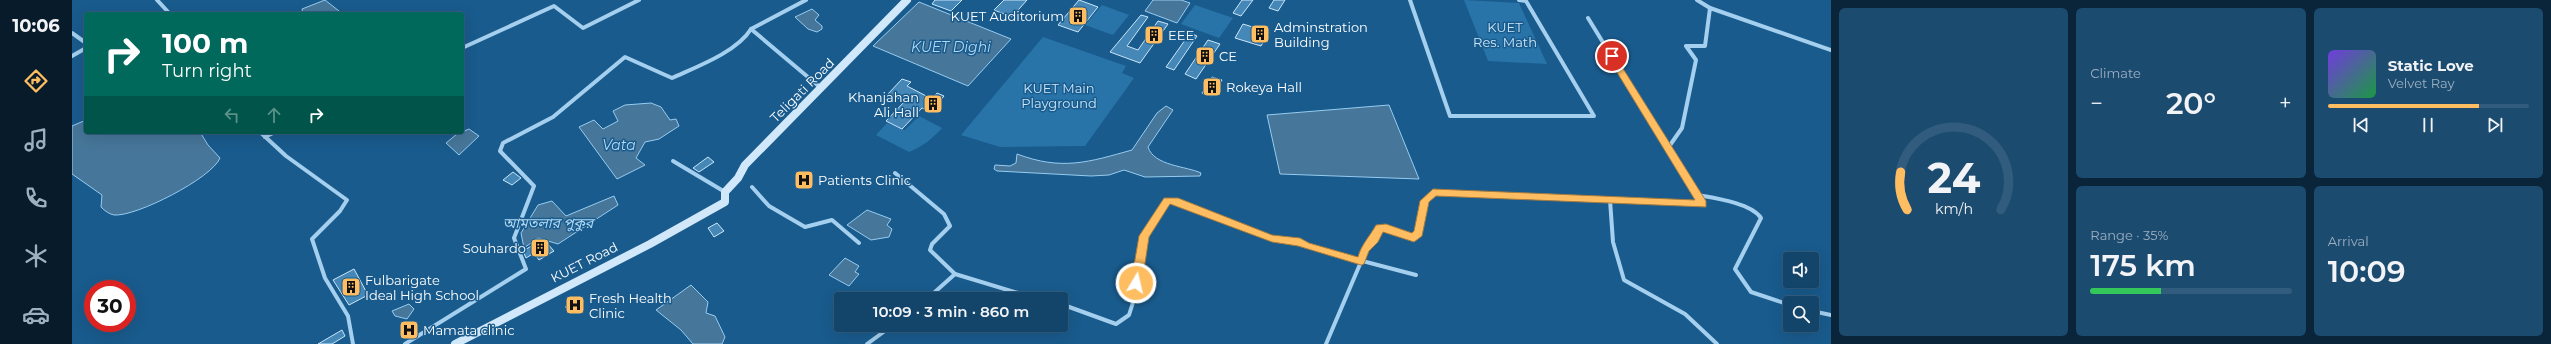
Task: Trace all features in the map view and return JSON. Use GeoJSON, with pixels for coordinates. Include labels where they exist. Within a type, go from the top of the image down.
{"type":"FeatureCollection","features":[{"type":"Feature","properties":{"kind":"main road","name":"Teligati Road"},"geometry":{"type":"LineString","coordinates":[[725,192],[738,178],[745,165],[907,0]]}},
{"type":"Feature","properties":{"kind":"main road","name":"KUET Road"},"geometry":{"type":"LineString","coordinates":[[455,344],[650,244],[725,202],[725,192]]}},
{"type":"Feature","properties":{"kind":"street"},"geometry":{"type":"LineString","coordinates":[[157,0],[168,12]]}},
{"type":"Feature","properties":{"kind":"street"},"geometry":{"type":"LineString","coordinates":[[464,47],[554,6],[583,28],[640,0]]}},
{"type":"Feature","properties":{"kind":"street"},"geometry":{"type":"LineString","coordinates":[[405,344],[526,269],[514,238],[534,186],[500,151],[503,143],[553,117],[625,56],[672,78],[721,55],[748,34],[750,29],[806,0]]}},
{"type":"Feature","properties":{"kind":"street"},"geometry":{"type":"LineString","coordinates":[[1410,0],[1450,116],[1594,116],[1526,0],[1519,0]]}},
{"type":"Feature","properties":{"kind":"street"},"geometry":{"type":"LineString","coordinates":[[1697,0],[1710,8],[1831,50]]}},
{"type":"Feature","properties":{"kind":"street"},"geometry":{"type":"LineString","coordinates":[[1668,148],[1682,128],[1695,72],[1696,60],[1686,46],[1705,46],[1710,8]]}},
{"type":"Feature","properties":{"kind":"street"},"geometry":{"type":"LineString","coordinates":[[1326,344],[1361,262],[1365,249],[1375,240],[1380,228],[1386,228],[1414,238],[1419,233],[1425,201],[1433,192],[1702,204],[1588,18]]}},
{"type":"Feature","properties":{"kind":"street"},"geometry":{"type":"LineString","coordinates":[[750,29],[821,88]]}},
{"type":"Feature","properties":{"kind":"street"},"geometry":{"type":"LineString","coordinates":[[72,32],[84,41]]}},
{"type":"Feature","properties":{"kind":"street"},"geometry":{"type":"LineString","coordinates":[[72,56],[84,49]]}},
{"type":"Feature","properties":{"kind":"street"},"geometry":{"type":"LineString","coordinates":[[262,134],[286,156],[347,200],[342,210],[320,228],[312,239],[325,278],[348,316],[353,344]]}},
{"type":"Feature","properties":{"kind":"street"},"geometry":{"type":"LineString","coordinates":[[265,137],[271,134]]}},
{"type":"Feature","properties":{"kind":"street"},"geometry":{"type":"LineString","coordinates":[[674,161],[725,192]]}},
{"type":"Feature","properties":{"kind":"street"},"geometry":{"type":"LineString","coordinates":[[895,173],[944,214],[950,226],[932,244],[930,250],[955,274],[1015,292]]}},
{"type":"Feature","properties":{"kind":"street"},"geometry":{"type":"LineString","coordinates":[[752,187],[769,206],[805,227],[832,220],[859,243]]}},
{"type":"Feature","properties":{"kind":"street"},"geometry":{"type":"LineString","coordinates":[[1697,195],[1724,200],[1758,212],[1761,218],[1753,234],[1746,254],[1735,269],[1752,292],[1783,302]]}},
{"type":"Feature","properties":{"kind":"street"},"geometry":{"type":"LineString","coordinates":[[1068,307],[1089,317],[1116,324],[1129,315],[1136,293],[1144,236],[1168,201],[1175,200],[1272,238],[1300,242],[1306,246],[1361,262],[1416,275]]}},
{"type":"Feature","properties":{"kind":"street"},"geometry":{"type":"LineString","coordinates":[[1610,200],[1613,242],[1624,280],[1683,310],[1706,330],[1717,344]]}},
{"type":"Feature","properties":{"kind":"street"},"geometry":{"type":"LineString","coordinates":[[936,292],[955,274]]}},
{"type":"Feature","properties":{"kind":"street"},"geometry":{"type":"LineString","coordinates":[[1819,312],[1831,315]]}},
{"type":"Feature","properties":{"kind":"street"},"geometry":{"type":"LineString","coordinates":[[868,344],[884,332]]}},
{"type":"Feature","properties":{"kind":"green space","name":"KUET Res. Math"},"geometry":{"type":"Polygon","coordinates":[[[1464,0],[1519,3],[1547,64],[1488,61],[1464,0]]]}},
{"type":"Feature","properties":{"kind":"green space"},"geometry":{"type":"Polygon","coordinates":[[[1102,5],[1129,15],[1113,35],[1085,25],[1102,5]]]}},
{"type":"Feature","properties":{"kind":"green space"},"geometry":{"type":"Polygon","coordinates":[[[1195,5],[1233,18],[1219,38],[1181,24],[1195,5]]]}},
{"type":"Feature","properties":{"kind":"green space","name":"KUET Main Playground"},"geometry":{"type":"Polygon","coordinates":[[[1043,37],[1126,66],[1122,73],[1134,78],[1085,146],[1000,147],[961,135],[1043,37]]]}},
{"type":"Feature","properties":{"kind":"green space"},"geometry":{"type":"Polygon","coordinates":[[[919,116],[942,128],[927,142],[914,150],[909,152],[876,135],[887,123],[905,130],[919,116]]]}},
{"type":"Feature","properties":{"kind":"water"},"geometry":{"type":"Polygon","coordinates":[[[325,0],[339,11],[303,12],[302,9],[325,0]]]}},
{"type":"Feature","properties":{"kind":"water"},"geometry":{"type":"Polygon","coordinates":[[[1153,0],[1181,0],[1190,3],[1177,23],[1145,11],[1153,0]]]}},
{"type":"Feature","properties":{"kind":"water","name":"KUET Dighi"},"geometry":{"type":"Polygon","coordinates":[[[919,2],[1011,39],[968,86],[873,46],[919,2]]]}},
{"type":"Feature","properties":{"kind":"water"},"geometry":{"type":"Polygon","coordinates":[[[812,9],[819,15],[815,20],[822,26],[822,29],[817,32],[808,29],[795,17],[812,9]]]}},
{"type":"Feature","properties":{"kind":"water","name":"Vata"},"geometry":{"type":"Polygon","coordinates":[[[651,103],[661,107],[670,120],[676,119],[679,126],[659,139],[645,142],[636,158],[645,165],[617,179],[579,127],[594,120],[603,129],[618,121],[613,111],[625,105],[651,103]]]}},
{"type":"Feature","properties":{"kind":"water"},"geometry":{"type":"Polygon","coordinates":[[[1389,105],[1419,179],[1280,174],[1267,115],[1389,105]]]}},
{"type":"Feature","properties":{"kind":"water"},"geometry":{"type":"Polygon","coordinates":[[[1166,106],[1173,110],[1148,147],[1151,153],[1163,162],[1201,173],[1200,176],[1145,177],[1124,170],[1109,175],[1091,176],[997,171],[994,169],[995,165],[1010,166],[1016,163],[1017,154],[1048,162],[1075,163],[1132,150],[1157,113],[1166,106]]]}},
{"type":"Feature","properties":{"kind":"water"},"geometry":{"type":"Polygon","coordinates":[[[84,121],[84,134],[201,134],[208,145],[220,158],[203,176],[172,195],[139,210],[125,214],[112,215],[101,207],[102,195],[72,174],[72,126],[84,121]]]}},
{"type":"Feature","properties":{"kind":"water"},"geometry":{"type":"Polygon","coordinates":[[[469,129],[479,136],[459,155],[446,143],[457,134],[464,134],[464,131],[469,129]]]}},
{"type":"Feature","properties":{"kind":"water","name":"আমতলার পুকুর"},"geometry":{"type":"Polygon","coordinates":[[[614,196],[618,205],[558,244],[538,238],[524,248],[521,233],[538,205],[552,201],[566,216],[614,196]]]}},
{"type":"Feature","properties":{"kind":"water"},"geometry":{"type":"Polygon","coordinates":[[[867,210],[891,219],[887,225],[892,229],[889,237],[871,240],[847,225],[867,210]]]}},
{"type":"Feature","properties":{"kind":"water"},"geometry":{"type":"Polygon","coordinates":[[[845,258],[859,266],[855,272],[859,274],[849,286],[829,275],[845,258]]]}},
{"type":"Feature","properties":{"kind":"water"},"geometry":{"type":"Polygon","coordinates":[[[691,285],[708,302],[706,313],[715,316],[725,337],[722,344],[693,344],[681,330],[656,310],[691,285]]]}},
{"type":"Feature","properties":{"kind":"water"},"geometry":{"type":"Polygon","coordinates":[[[409,304],[414,309],[407,319],[395,316],[392,311],[409,304]]]}},
{"type":"Feature","properties":{"kind":"building"},"geometry":{"type":"Polygon","coordinates":[[[935,0],[962,0],[951,11],[932,4],[935,0]]]}},
{"type":"Feature","properties":{"kind":"building"},"geometry":{"type":"Polygon","coordinates":[[[1004,0],[1027,0],[1012,17],[994,10],[1004,0]]]}},
{"type":"Feature","properties":{"kind":"building","name":"KUET Auditorium"},"geometry":{"type":"Polygon","coordinates":[[[1079,0],[1098,7],[1078,32],[1058,25],[1079,0]]]}},
{"type":"Feature","properties":{"kind":"building"},"geometry":{"type":"Polygon","coordinates":[[[1242,0],[1253,0],[1241,16],[1233,13],[1242,0]]]}},
{"type":"Feature","properties":{"kind":"building"},"geometry":{"type":"Polygon","coordinates":[[[1274,0],[1285,0],[1278,11],[1269,8],[1274,0]]]}},
{"type":"Feature","properties":{"kind":"building","name":"EEE"},"geometry":{"type":"Polygon","coordinates":[[[1141,15],[1148,17],[1127,46],[1138,50],[1158,21],[1168,24],[1140,63],[1110,52],[1141,15]]]}},
{"type":"Feature","properties":{"kind":"building","name":"Adminstration Building"},"geometry":{"type":"Polygon","coordinates":[[[1243,24],[1269,32],[1261,46],[1235,38],[1243,24]]]}},
{"type":"Feature","properties":{"kind":"building"},"geometry":{"type":"Polygon","coordinates":[[[1190,33],[1197,36],[1174,70],[1166,67],[1190,33]]]}},
{"type":"Feature","properties":{"kind":"building"},"geometry":{"type":"Polygon","coordinates":[[[1208,40],[1220,44],[1196,79],[1185,74],[1208,40]]]}},
{"type":"Feature","properties":{"kind":"building","name":"Rokeya Hall"},"geometry":{"type":"Polygon","coordinates":[[[1212,77],[1222,80],[1212,96],[1202,93],[1212,77]]]}},
{"type":"Feature","properties":{"kind":"building","name":"Khanjahan Ali Hall"},"geometry":{"type":"Polygon","coordinates":[[[902,79],[911,82],[907,86],[932,99],[937,93],[944,96],[931,112],[922,108],[902,129],[886,121],[905,101],[888,94],[902,79]]]}},
{"type":"Feature","properties":{"kind":"building"},"geometry":{"type":"Polygon","coordinates":[[[708,157],[714,162],[699,172],[693,168],[708,157]]]}},
{"type":"Feature","properties":{"kind":"building"},"geometry":{"type":"Polygon","coordinates":[[[513,172],[521,178],[512,185],[503,180],[513,172]]]}},
{"type":"Feature","properties":{"kind":"building"},"geometry":{"type":"Polygon","coordinates":[[[717,223],[724,231],[714,237],[708,228],[717,223]]]}},
{"type":"Feature","properties":{"kind":"building","name":"Souhardo"},"geometry":{"type":"Polygon","coordinates":[[[540,241],[546,242],[554,251],[539,260],[534,253],[526,258],[523,251],[540,241]]]}},
{"type":"Feature","properties":{"kind":"building","name":"Fulbarigate Ideal High School"},"geometry":{"type":"Polygon","coordinates":[[[354,269],[368,295],[349,305],[333,280],[354,269]]]}},
{"type":"Feature","properties":{"kind":"building","name":"Fresh Health Clinic"},"geometry":{"type":"Polygon","coordinates":[[[577,297],[584,304],[573,313],[565,307],[577,297]]]}},
{"type":"Feature","properties":{"kind":"building"},"geometry":{"type":"Polygon","coordinates":[[[342,330],[345,336],[332,344],[318,344],[342,330]]]}},
{"type":"Feature","properties":{"kind":"place","name":"KUET Auditorium"},"geometry":{"type":"Point","coordinates":[1078,16]}},
{"type":"Feature","properties":{"kind":"place","name":"Adminstration Building"},"geometry":{"type":"Point","coordinates":[1260,34]}},
{"type":"Feature","properties":{"kind":"place","name":"EEE"},"geometry":{"type":"Point","coordinates":[1154,35]}},
{"type":"Feature","properties":{"kind":"place","name":"CE"},"geometry":{"type":"Point","coordinates":[1205,56]}},
{"type":"Feature","properties":{"kind":"place","name":"Rokeya Hall"},"geometry":{"type":"Point","coordinates":[1212,87]}},
{"type":"Feature","properties":{"kind":"place","name":"Khanjahan Ali Hall"},"geometry":{"type":"Point","coordinates":[933,104]}},
{"type":"Feature","properties":{"kind":"place","name":"Patients Clinic"},"geometry":{"type":"Point","coordinates":[804,180]}},
{"type":"Feature","properties":{"kind":"place","name":"Souhardo"},"geometry":{"type":"Point","coordinates":[540,248]}},
{"type":"Feature","properties":{"kind":"place","name":"Fulbarigate Ideal High School"},"geometry":{"type":"Point","coordinates":[351,287]}},
{"type":"Feature","properties":{"kind":"place","name":"Fresh Health Clinic"},"geometry":{"type":"Point","coordinates":[575,305]}},
{"type":"Feature","properties":{"kind":"place","name":"Mamata clinic"},"geometry":{"type":"Point","coordinates":[409,330]}},
{"type":"Feature","properties":{"kind":"route"},"geometry":{"type":"LineString","coordinates":[[1136,283],[1144,236],[1168,201],[1175,200],[1217,218],[1272,238],[1300,242],[1306,246],[1361,262],[1365,249],[1369,243],[1375,240],[1380,228],[1386,228],[1414,238],[1419,233],[1425,201],[1429,194],[1433,192],[1702,204],[1612,56]]}}]}
